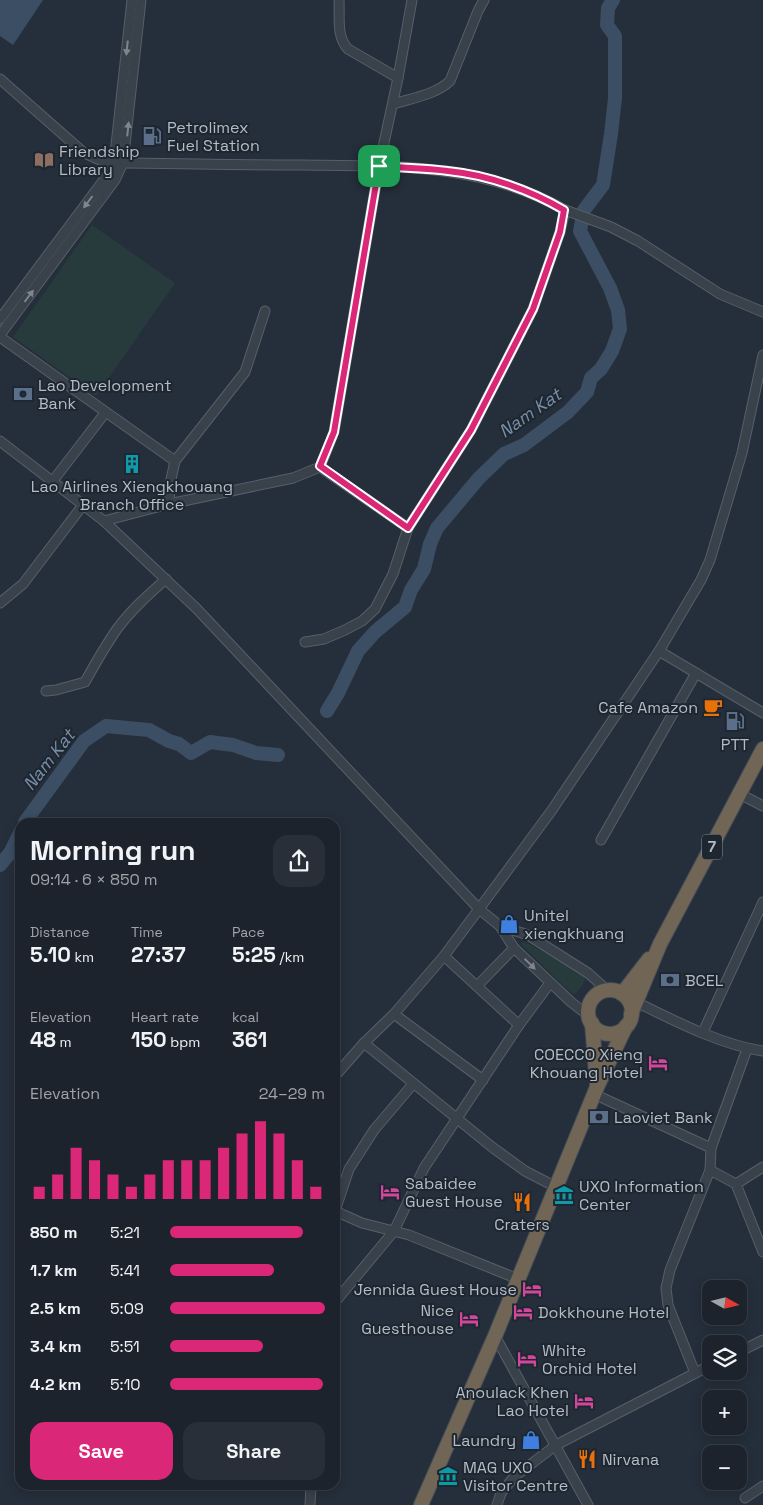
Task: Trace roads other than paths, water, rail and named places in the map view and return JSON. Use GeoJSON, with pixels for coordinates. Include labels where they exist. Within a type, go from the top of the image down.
{"type":"FeatureCollection","features":[{"type":"Feature","properties":{"kind":"highway","name":"7"},"geometry":{"type":"LineString","coordinates":[[421,1505],[495,1336],[596,1090],[631,1014],[660,944],[763,750]]}},
{"type":"Feature","properties":{"kind":"highway","name":"7"},"geometry":{"type":"LineString","coordinates":[[622,994],[660,944]]}},
{"type":"Feature","properties":{"kind":"highway","name":"7"},"geometry":{"type":"LineString","coordinates":[[596,1090],[589,1006],[594,997],[607,990]]}},
{"type":"Feature","properties":{"kind":"highway"},"geometry":{"type":"LineString","coordinates":[[590,1020],[599,1032],[610,1033],[619,1031],[631,1014],[630,1004],[622,994],[607,990]]}},
{"type":"Feature","properties":{"kind":"street"},"geometry":{"type":"LineString","coordinates":[[0,319],[109,173],[119,163],[132,0]]}},
{"type":"Feature","properties":{"kind":"street"},"geometry":{"type":"LineString","coordinates":[[141,0],[119,163],[115,180],[0,336],[175,462]]}},
{"type":"Feature","properties":{"kind":"street"},"geometry":{"type":"LineString","coordinates":[[340,0],[340,35],[342,44],[398,78]]}},
{"type":"Feature","properties":{"kind":"street"},"geometry":{"type":"LineString","coordinates":[[104,521],[170,504],[293,478],[320,466],[334,432],[379,166],[393,104],[412,0]]}},
{"type":"Feature","properties":{"kind":"street"},"geometry":{"type":"LineString","coordinates":[[393,104],[435,91],[450,81],[478,10],[484,0]]}},
{"type":"Feature","properties":{"kind":"street"},"geometry":{"type":"LineString","coordinates":[[0,79],[84,152],[102,161],[119,163],[379,166],[449,171],[489,178],[542,198],[564,210],[611,227],[720,294],[763,312]]}},
{"type":"Feature","properties":{"kind":"street"},"geometry":{"type":"LineString","coordinates":[[305,642],[324,639],[345,630],[362,621],[376,609],[393,574],[408,528],[471,430],[533,309],[560,232],[564,210]]}},
{"type":"Feature","properties":{"kind":"street"},"geometry":{"type":"LineString","coordinates":[[170,504],[170,484],[175,462],[245,372],[265,311]]}},
{"type":"Feature","properties":{"kind":"street"},"geometry":{"type":"LineString","coordinates":[[340,1070],[364,1043],[394,1014],[444,956],[480,909],[552,810],[659,651],[701,580],[710,560],[742,453],[763,356]]}},
{"type":"Feature","properties":{"kind":"street"},"geometry":{"type":"LineString","coordinates":[[52,482],[105,413]]}},
{"type":"Feature","properties":{"kind":"street"},"geometry":{"type":"LineString","coordinates":[[0,441],[104,521],[197,609],[480,909],[500,926],[514,948],[590,1020]]}},
{"type":"Feature","properties":{"kind":"street"},"geometry":{"type":"LineString","coordinates":[[320,466],[408,528]]}},
{"type":"Feature","properties":{"kind":"street"},"geometry":{"type":"LineString","coordinates":[[0,603],[22,584],[83,505]]}},
{"type":"Feature","properties":{"kind":"street"},"geometry":{"type":"LineString","coordinates":[[46,691],[85,682],[118,627],[166,579]]}},
{"type":"Feature","properties":{"kind":"street"},"geometry":{"type":"LineString","coordinates":[[659,651],[763,713]]}},
{"type":"Feature","properties":{"kind":"street"},"geometry":{"type":"LineString","coordinates":[[601,840],[696,673]]}},
{"type":"Feature","properties":{"kind":"street"},"geometry":{"type":"LineString","coordinates":[[740,794],[763,806]]}},
{"type":"Feature","properties":{"kind":"street"},"geometry":{"type":"LineString","coordinates":[[702,1032],[763,902]]}},
{"type":"Feature","properties":{"kind":"street"},"geometry":{"type":"LineString","coordinates":[[500,926],[528,935],[588,973],[607,990]]}},
{"type":"Feature","properties":{"kind":"street"},"geometry":{"type":"LineString","coordinates":[[477,986],[514,948]]}},
{"type":"Feature","properties":{"kind":"street"},"geometry":{"type":"LineString","coordinates":[[444,956],[519,1025]]}},
{"type":"Feature","properties":{"kind":"street"},"geometry":{"type":"LineString","coordinates":[[340,1296],[394,1231],[424,1168],[519,1025],[550,983]]}},
{"type":"Feature","properties":{"kind":"street"},"geometry":{"type":"LineString","coordinates":[[394,1014],[484,1080]]}},
{"type":"Feature","properties":{"kind":"street"},"geometry":{"type":"LineString","coordinates":[[631,1014],[702,1032],[747,1049],[763,1051]]}},
{"type":"Feature","properties":{"kind":"street"},"geometry":{"type":"LineString","coordinates":[[364,1043],[458,1118],[492,1148],[525,1171],[556,1187]]}},
{"type":"Feature","properties":{"kind":"street"},"geometry":{"type":"LineString","coordinates":[[695,1373],[668,1305],[666,1288],[670,1270],[710,1170],[711,1148],[747,1049]]}},
{"type":"Feature","properties":{"kind":"street"},"geometry":{"type":"LineString","coordinates":[[340,1196],[349,1169],[374,1130],[413,1084]]}},
{"type":"Feature","properties":{"kind":"street"},"geometry":{"type":"LineString","coordinates":[[596,1090],[711,1148]]}},
{"type":"Feature","properties":{"kind":"street"},"geometry":{"type":"LineString","coordinates":[[736,1184],[763,1167]]}},
{"type":"Feature","properties":{"kind":"street"},"geometry":{"type":"LineString","coordinates":[[710,1170],[736,1184],[763,1252]]}},
{"type":"Feature","properties":{"kind":"street"},"geometry":{"type":"LineString","coordinates":[[340,1213],[362,1223],[409,1235],[518,1279]]}},
{"type":"Feature","properties":{"kind":"street"},"geometry":{"type":"LineString","coordinates":[[495,1336],[588,1505]]}},
{"type":"Feature","properties":{"kind":"street"},"geometry":{"type":"LineString","coordinates":[[747,1348],[763,1340]]}},
{"type":"Feature","properties":{"kind":"street"},"geometry":{"type":"LineString","coordinates":[[497,1505],[501,1493],[514,1477],[556,1445],[702,1370]]}},
{"type":"Feature","properties":{"kind":"street"},"geometry":{"type":"LineString","coordinates":[[745,1498],[763,1486]]}},
{"type":"Feature","properties":{"kind":"street"},"geometry":{"type":"LineString","coordinates":[[310,1505],[311,1490]]}},
{"type":"Feature","properties":{"kind":"water"},"geometry":{"type":"Polygon","coordinates":[[[0,0],[43,0],[13,45],[0,36],[0,0]]]}},
{"type":"Feature","properties":{"kind":"waterway","name":"Nam Kat"},"geometry":{"type":"LineString","coordinates":[[327,711],[338,693],[358,651],[375,632],[405,607],[411,590],[424,569],[430,544],[437,528],[479,478],[504,454],[524,445],[568,412],[587,392],[591,378],[601,369],[612,351],[620,329],[618,310],[610,288],[580,231],[584,210],[603,185],[611,134],[615,98],[615,36],[607,25],[608,8],[613,0]]}},
{"type":"Feature","properties":{"kind":"waterway","name":"Nam Kat"},"geometry":{"type":"LineString","coordinates":[[28,818],[84,741],[106,726],[149,730],[169,741],[179,744],[191,753],[210,742],[233,745],[256,753],[278,755]]}},
{"type":"Feature","properties":{"kind":"waterway","name":"Nam Kat"},"geometry":{"type":"LineString","coordinates":[[0,865],[10,853],[15,843]]}},
{"type":"Feature","properties":{"kind":"place","name":"Petrolimex Fuel Station"},"geometry":{"type":"Point","coordinates":[152,136]}},
{"type":"Feature","properties":{"kind":"place","name":"Friendship Library"},"geometry":{"type":"Point","coordinates":[44,160]}},
{"type":"Feature","properties":{"kind":"place","name":"Lao Development Bank"},"geometry":{"type":"Point","coordinates":[23,394]}},
{"type":"Feature","properties":{"kind":"place","name":"Lao Airlines Xiengkhouang Branch Office"},"geometry":{"type":"Point","coordinates":[132,464]}},
{"type":"Feature","properties":{"kind":"place","name":"Cafe Amazon"},"geometry":{"type":"Point","coordinates":[713,707]}},
{"type":"Feature","properties":{"kind":"place","name":"PTT"},"geometry":{"type":"Point","coordinates":[735,721]}},
{"type":"Feature","properties":{"kind":"place","name":"Unitel xiengkhuang"},"geometry":{"type":"Point","coordinates":[509,924]}},
{"type":"Feature","properties":{"kind":"place","name":"BCEL"},"geometry":{"type":"Point","coordinates":[670,980]}},
{"type":"Feature","properties":{"kind":"place","name":"COECCO Xieng Khouang Hotel"},"geometry":{"type":"Point","coordinates":[658,1063]}},
{"type":"Feature","properties":{"kind":"place","name":"Laoviet Bank"},"geometry":{"type":"Point","coordinates":[599,1117]}},
{"type":"Feature","properties":{"kind":"place","name":"Sabaidee Guest House"},"geometry":{"type":"Point","coordinates":[390,1192]}},
{"type":"Feature","properties":{"kind":"place","name":"UXO Information Center"},"geometry":{"type":"Point","coordinates":[564,1195]}},
{"type":"Feature","properties":{"kind":"place","name":"Craters"},"geometry":{"type":"Point","coordinates":[522,1202]}},
{"type":"Feature","properties":{"kind":"place","name":"Jennida Guest House"},"geometry":{"type":"Point","coordinates":[532,1289]}},
{"type":"Feature","properties":{"kind":"place","name":"Dokkhoune Hotel"},"geometry":{"type":"Point","coordinates":[523,1312]}},
{"type":"Feature","properties":{"kind":"place","name":"Nice Guesthouse"},"geometry":{"type":"Point","coordinates":[469,1319]}},
{"type":"Feature","properties":{"kind":"place","name":"White Orchid Hotel"},"geometry":{"type":"Point","coordinates":[527,1359]}},
{"type":"Feature","properties":{"kind":"place","name":"Anoulack Khen Lao Hotel"},"geometry":{"type":"Point","coordinates":[584,1401]}},
{"type":"Feature","properties":{"kind":"place","name":"Laundry"},"geometry":{"type":"Point","coordinates":[531,1440]}},
{"type":"Feature","properties":{"kind":"place","name":"Nirvana"},"geometry":{"type":"Point","coordinates":[587,1459]}},
{"type":"Feature","properties":{"kind":"place","name":"MAG UXO Visitor Centre"},"geometry":{"type":"Point","coordinates":[448,1476]}}]}
